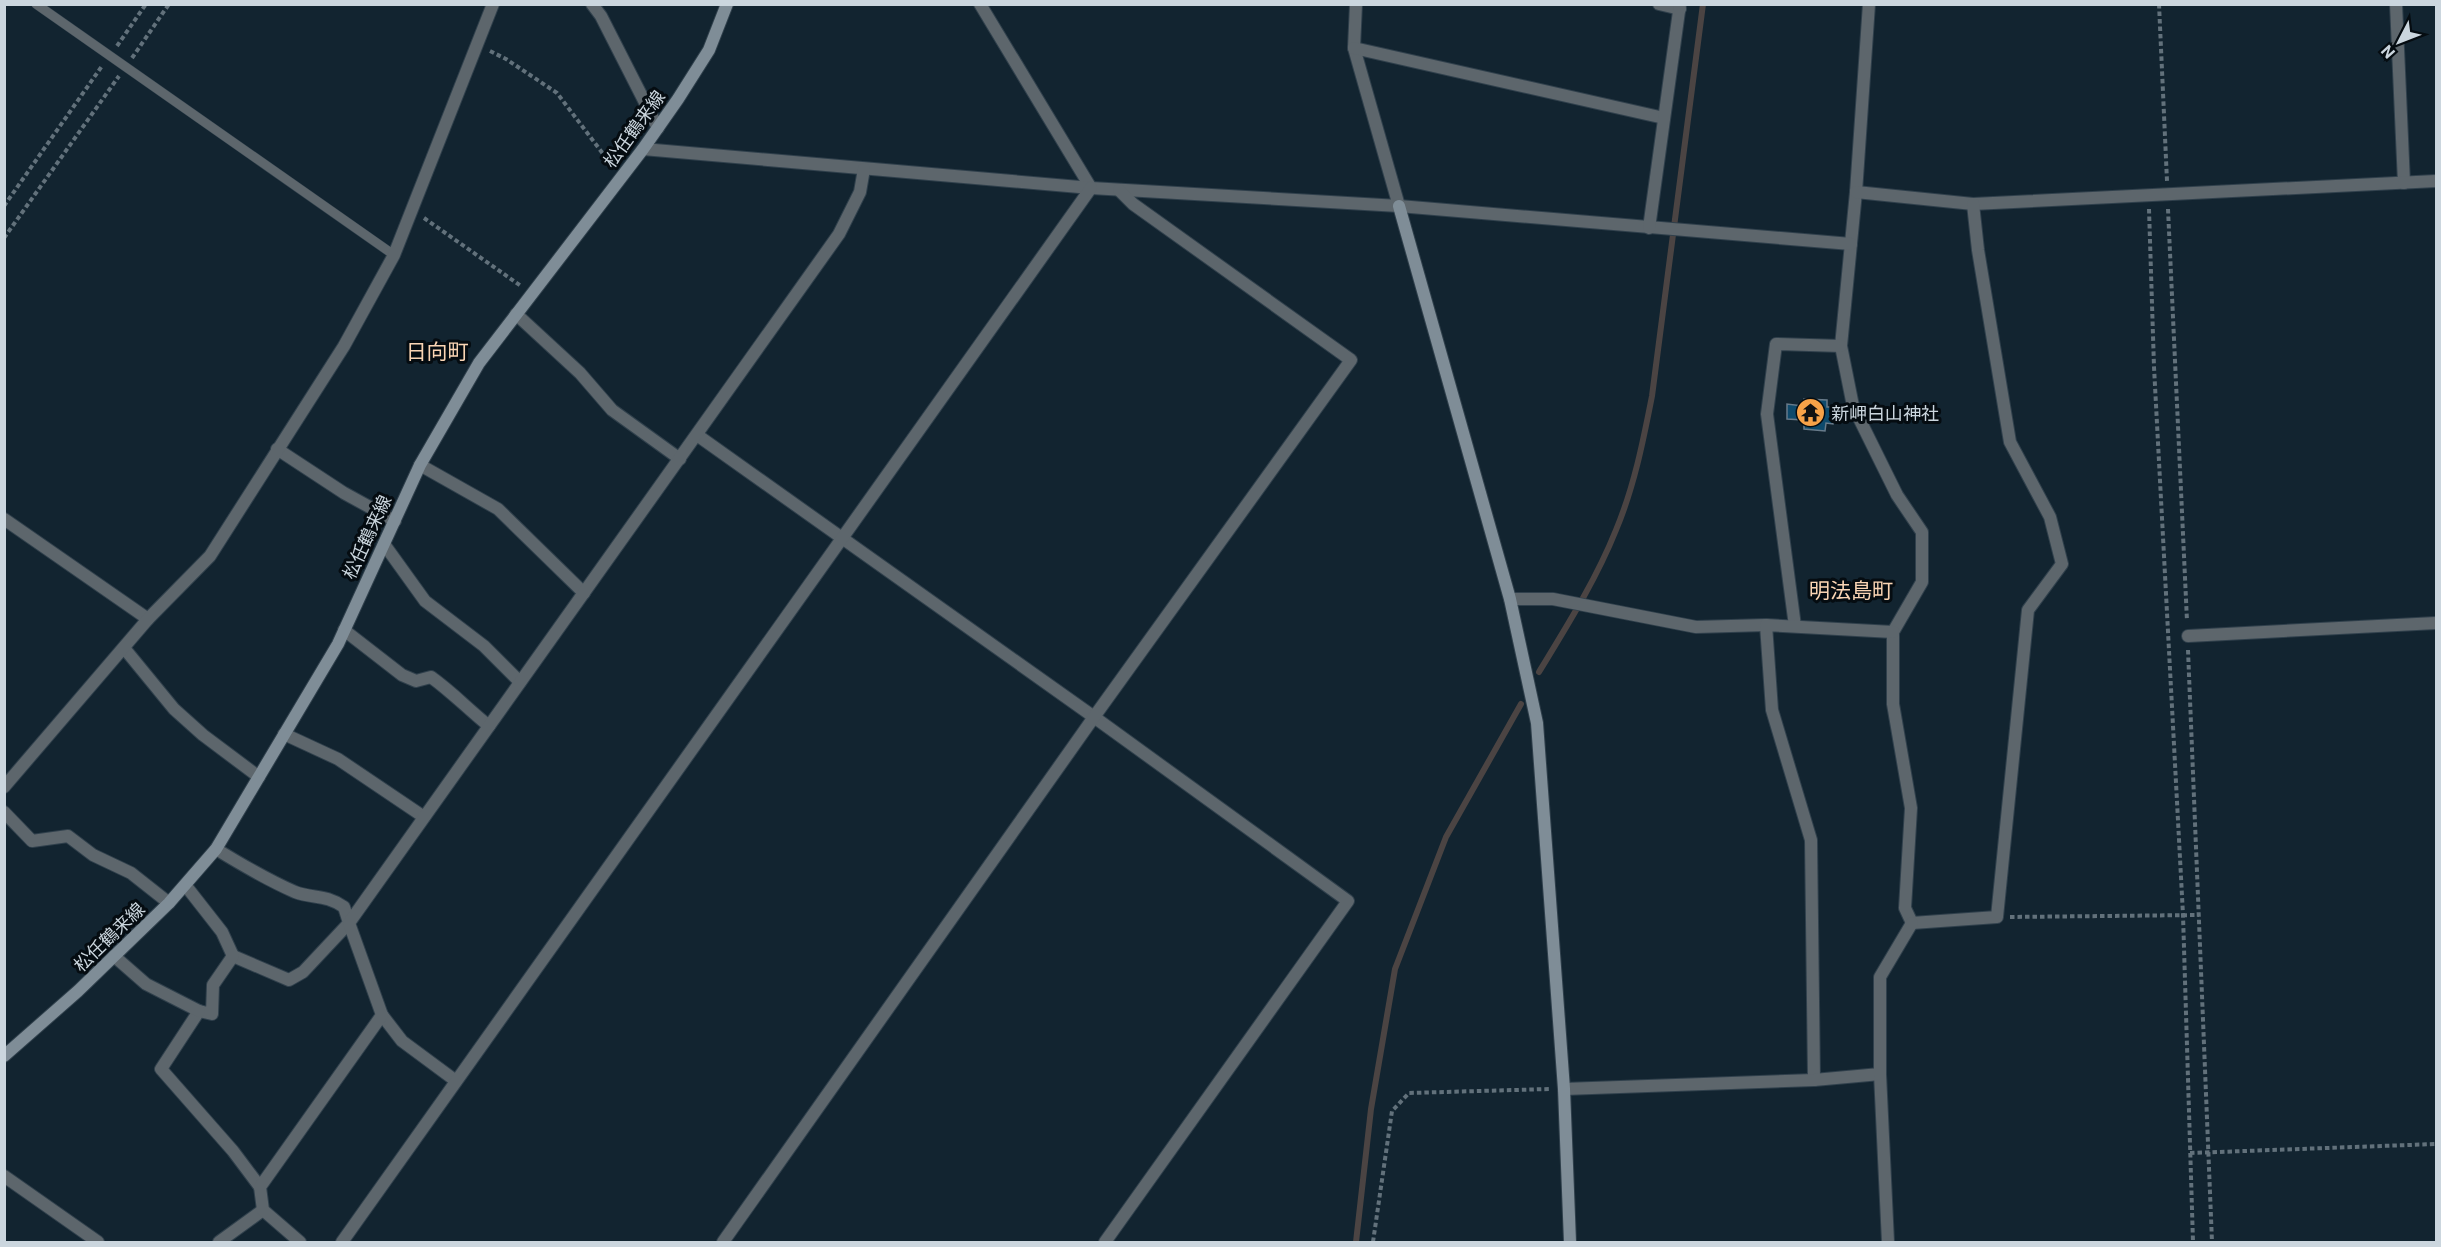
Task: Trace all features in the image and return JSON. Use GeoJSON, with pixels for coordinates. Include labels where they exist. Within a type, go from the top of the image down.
{"type":"FeatureCollection","features":[{"type":"Feature","properties":{"kind":"main road","name":"松任鶴来線"},"geometry":{"type":"LineString","coordinates":[[4,1056],[170,903],[216,849],[344,630],[420,465],[479,363],[658,128],[709,50],[728,4]]}},
{"type":"Feature","properties":{"kind":"main road"},"geometry":{"type":"LineString","coordinates":[[1399,206],[1510,599],[1537,723],[1564,1089],[1570,1242]]}},
{"type":"Feature","properties":{"kind":"street"},"geometry":{"type":"LineString","coordinates":[[4,787],[148,619],[210,556],[344,346],[394,255],[493,4]]}},
{"type":"Feature","properties":{"kind":"street"},"geometry":{"type":"LineString","coordinates":[[592,4],[601,15],[658,128]]}},
{"type":"Feature","properties":{"kind":"street"},"geometry":{"type":"LineString","coordinates":[[980,4],[1091,188]]}},
{"type":"Feature","properties":{"kind":"street"},"geometry":{"type":"LineString","coordinates":[[1356,4],[1354,48],[1399,206]]}},
{"type":"Feature","properties":{"kind":"street"},"geometry":{"type":"LineString","coordinates":[[1649,228],[1680,7],[1659,4]]}},
{"type":"Feature","properties":{"kind":"street"},"geometry":{"type":"LineString","coordinates":[[1869,4],[1856,192],[1841,346],[1853,406],[1897,495],[1922,532],[1922,582],[1893,632],[1893,704],[1911,808],[1905,908],[1911,923]]}},
{"type":"Feature","properties":{"kind":"street"},"geometry":{"type":"LineString","coordinates":[[2396,4],[2404,183]]}},
{"type":"Feature","properties":{"kind":"street"},"geometry":{"type":"LineString","coordinates":[[1354,48],[1664,118]]}},
{"type":"Feature","properties":{"kind":"street"},"geometry":{"type":"LineString","coordinates":[[643,149],[1091,188],[1399,206],[1851,244]]}},
{"type":"Feature","properties":{"kind":"street"},"geometry":{"type":"LineString","coordinates":[[186,886],[222,932],[233,956],[289,980],[303,972],[349,923],[839,234],[860,192],[864,169]]}},
{"type":"Feature","properties":{"kind":"street"},"geometry":{"type":"LineString","coordinates":[[1856,192],[1973,204],[2436,181]]}},
{"type":"Feature","properties":{"kind":"street"},"geometry":{"type":"LineString","coordinates":[[342,1242],[1091,188]]}},
{"type":"Feature","properties":{"kind":"street"},"geometry":{"type":"LineString","coordinates":[[723,1242],[1094,717],[1352,360],[1133,204],[1119,190]]}},
{"type":"Feature","properties":{"kind":"street"},"geometry":{"type":"LineString","coordinates":[[1911,923],[1997,917],[2028,610],[2062,564],[2050,517],[2010,442],[1978,250],[1973,204]]}},
{"type":"Feature","properties":{"kind":"street"},"geometry":{"type":"LineString","coordinates":[[516,314],[580,373],[612,410],[680,459]]}},
{"type":"Feature","properties":{"kind":"street"},"geometry":{"type":"LineString","coordinates":[[1795,626],[1767,414],[1776,344],[1841,346]]}},
{"type":"Feature","properties":{"kind":"street"},"geometry":{"type":"LineString","coordinates":[[697,435],[1348,901],[1105,1242]]}},
{"type":"Feature","properties":{"kind":"street"},"geometry":{"type":"LineString","coordinates":[[278,449],[344,493],[394,521]]}},
{"type":"Feature","properties":{"kind":"street"},"geometry":{"type":"LineString","coordinates":[[420,465],[498,509],[584,593]]}},
{"type":"Feature","properties":{"kind":"street"},"geometry":{"type":"LineString","coordinates":[[4,519],[148,619]]}},
{"type":"Feature","properties":{"kind":"street"},"geometry":{"type":"LineString","coordinates":[[384,544],[425,602],[484,646],[520,682]]}},
{"type":"Feature","properties":{"kind":"street"},"geometry":{"type":"LineString","coordinates":[[1510,599],[1553,599],[1696,627],[1766,625],[1893,632]]}},
{"type":"Feature","properties":{"kind":"street"},"geometry":{"type":"LineString","coordinates":[[2188,636],[2436,623]]}},
{"type":"Feature","properties":{"kind":"street"},"geometry":{"type":"LineString","coordinates":[[1766,625],[1772,710],[1811,840],[1814,1080]]}},
{"type":"Feature","properties":{"kind":"street"},"geometry":{"type":"LineString","coordinates":[[344,630],[402,675],[416,681],[431,677],[455,694],[464,706],[489,726]]}},
{"type":"Feature","properties":{"kind":"street"},"geometry":{"type":"LineString","coordinates":[[124,648],[174,709],[259,777]]}},
{"type":"Feature","properties":{"kind":"street"},"geometry":{"type":"LineString","coordinates":[[284,734],[338,759],[424,817]]}},
{"type":"Feature","properties":{"kind":"street"},"geometry":{"type":"LineString","coordinates":[[4,812],[32,841],[68,836],[93,855],[131,873],[170,903]]}},
{"type":"Feature","properties":{"kind":"street"},"geometry":{"type":"LineString","coordinates":[[216,849],[298,893],[331,898],[344,907],[382,1015],[402,1041],[456,1081]]}},
{"type":"Feature","properties":{"kind":"street"},"geometry":{"type":"LineString","coordinates":[[1888,1242],[1880,1074],[1880,977],[1911,923]]}},
{"type":"Feature","properties":{"kind":"street"},"geometry":{"type":"LineString","coordinates":[[114,956],[146,984],[199,1011],[212,1014],[213,985],[233,956]]}},
{"type":"Feature","properties":{"kind":"street"},"geometry":{"type":"LineString","coordinates":[[199,1011],[162,1069],[260,1186],[263,1210],[300,1242]]}},
{"type":"Feature","properties":{"kind":"street"},"geometry":{"type":"LineString","coordinates":[[260,1186],[382,1015]]}},
{"type":"Feature","properties":{"kind":"street"},"geometry":{"type":"LineString","coordinates":[[1564,1089],[1814,1080],[1880,1074]]}},
{"type":"Feature","properties":{"kind":"street"},"geometry":{"type":"LineString","coordinates":[[4,1176],[98,1242]]}},
{"type":"Feature","properties":{"kind":"street"},"geometry":{"type":"LineString","coordinates":[[219,1242],[263,1210]]}},
{"type":"Feature","properties":{"kind":"lane"},"geometry":{"type":"LineString","coordinates":[[36,4],[394,255]]}},
{"type":"Feature","properties":{"kind":"path"},"geometry":{"type":"LineString","coordinates":[[4,206],[146,4]]}},
{"type":"Feature","properties":{"kind":"path"},"geometry":{"type":"LineString","coordinates":[[4,238],[169,4]]}},
{"type":"Feature","properties":{"kind":"path"},"geometry":{"type":"LineString","coordinates":[[2159,4],[2188,636],[2212,1242]]}},
{"type":"Feature","properties":{"kind":"path"},"geometry":{"type":"LineString","coordinates":[[478,45],[506,58],[557,93],[621,177]]}},
{"type":"Feature","properties":{"kind":"path"},"geometry":{"type":"LineString","coordinates":[[2149,196],[2154,367],[2183,915],[2193,1242]]}},
{"type":"Feature","properties":{"kind":"path"},"geometry":{"type":"LineString","coordinates":[[413,210],[532,293]]}},
{"type":"Feature","properties":{"kind":"path"},"geometry":{"type":"LineString","coordinates":[[1997,917],[2199,915]]}},
{"type":"Feature","properties":{"kind":"path"},"geometry":{"type":"LineString","coordinates":[[1373,1242],[1392,1111],[1409,1093],[1564,1089]]}},
{"type":"Feature","properties":{"kind":"path"},"geometry":{"type":"LineString","coordinates":[[2190,1153],[2436,1144]]}},
{"type":"Feature","properties":{"kind":"building","name":"新岬白山神社"},"geometry":{"type":"Polygon","coordinates":[[[1804,399],[1827,400],[1827,407],[1834,407],[1833,424],[1826,423],[1825,431],[1804,429],[1804,420],[1787,419],[1787,404],[1803,406],[1804,399]]]}},
{"type":"Feature","properties":{"kind":"waterway"},"geometry":{"type":"LineString","coordinates":[[1539,672],[1608,549],[1628,497],[1637,464],[1652,396],[1703,4]]}},
{"type":"Feature","properties":{"kind":"waterway"},"geometry":{"type":"LineString","coordinates":[[1356,1242],[1371,1109],[1395,969],[1446,837],[1521,704]]}},
{"type":"Feature","properties":{"kind":"place","name":"新岬白山神社"},"geometry":{"type":"Point","coordinates":[1810,413]}},
{"type":"Feature","properties":{"kind":"district","name":"日向町"},"geometry":{"type":"Point","coordinates":[437,352]}},
{"type":"Feature","properties":{"kind":"district","name":"明法島町"},"geometry":{"type":"Point","coordinates":[1851,591]}}]}
